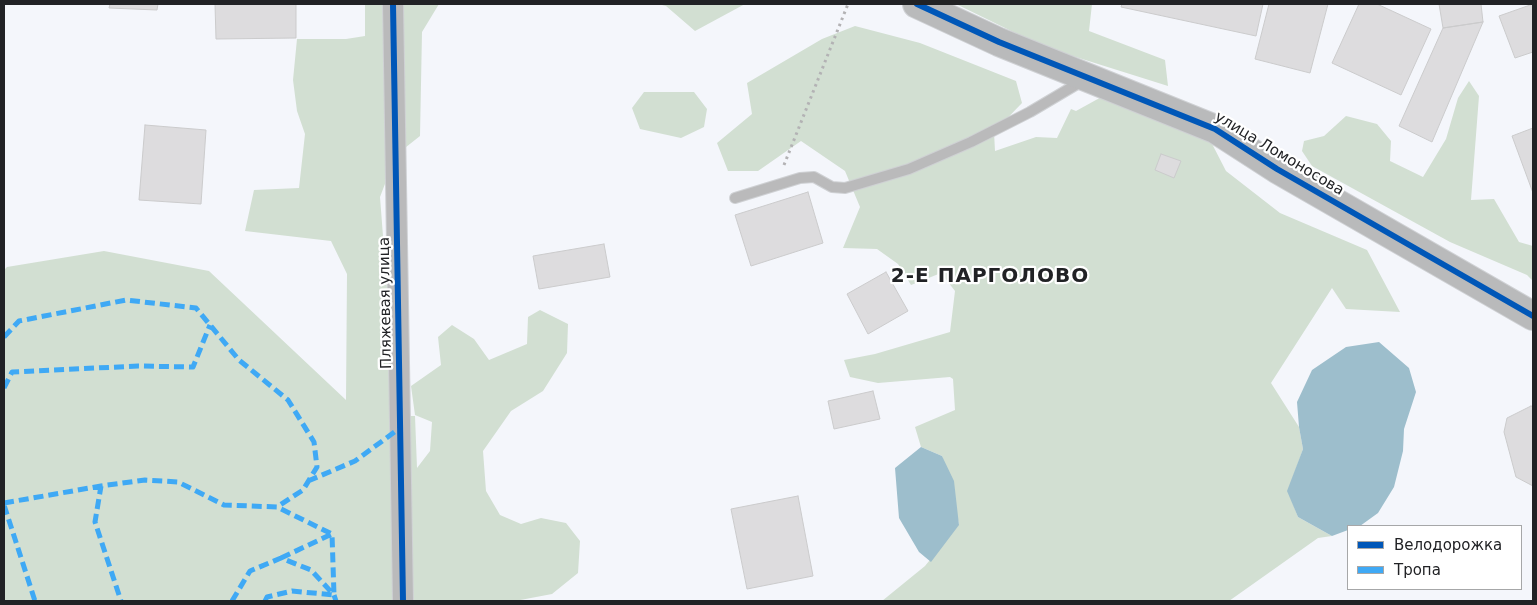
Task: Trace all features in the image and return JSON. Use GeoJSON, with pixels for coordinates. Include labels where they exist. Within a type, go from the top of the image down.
{"type":"FeatureCollection","features":[{"type":"Feature","properties":{"kind":"street","name":"Пляжевая улица"},"geometry":{"type":"LineString","coordinates":[[393,4],[403,601]]}},
{"type":"Feature","properties":{"kind":"street","name":"улица Ломоносова"},"geometry":{"type":"LineString","coordinates":[[917,4],[999,42],[1215,129],[1277,169],[1533,316]]}},
{"type":"Feature","properties":{"kind":"lane"},"geometry":{"type":"LineString","coordinates":[[734,198],[800,178],[814,177],[832,187],[845,188],[909,169],[971,142],[1030,112],[1088,78]]}},
{"type":"Feature","properties":{"kind":"path"},"geometry":{"type":"LineString","coordinates":[[775,186],[848,4]]}},
{"type":"Feature","properties":{"kind":"green space"},"geometry":{"type":"Polygon","coordinates":[[[365,4],[439,4],[422,32],[420,136],[396,155],[380,197],[392,354],[392,416],[415,416],[417,468],[430,451],[432,422],[415,415],[411,386],[441,365],[438,337],[452,325],[474,339],[489,360],[527,344],[528,317],[540,310],[568,324],[567,353],[543,391],[511,411],[483,451],[486,491],[500,515],[521,524],[541,518],[566,523],[580,541],[578,573],[552,594],[515,601],[4,601],[4,270],[7,267],[104,251],[209,271],[346,400],[347,274],[331,241],[245,231],[254,190],[299,188],[305,134],[297,111],[293,80],[297,39],[346,39],[365,36],[365,4]]]}},
{"type":"Feature","properties":{"kind":"green space"},"geometry":{"type":"Polygon","coordinates":[[[658,4],[745,4],[695,31],[666,6],[658,4]]]}},
{"type":"Feature","properties":{"kind":"green space"},"geometry":{"type":"Polygon","coordinates":[[[956,4],[1092,4],[1089,31],[1165,60],[1168,86],[1044,47],[956,4]]]}},
{"type":"Feature","properties":{"kind":"green space"},"geometry":{"type":"Polygon","coordinates":[[[855,26],[920,43],[1016,81],[1022,103],[994,132],[995,151],[1036,137],[1057,138],[1071,109],[1076,111],[1105,95],[1136,112],[1208,136],[1226,171],[1280,213],[1367,250],[1400,312],[1346,309],[1332,288],[1271,383],[1299,427],[1303,449],[1288,491],[1298,517],[1332,536],[1318,538],[1229,601],[882,601],[925,566],[959,524],[942,456],[921,447],[915,427],[955,410],[953,379],[950,377],[878,383],[850,377],[844,360],[875,354],[950,332],[955,291],[941,273],[911,285],[898,264],[877,249],[843,248],[860,207],[845,171],[801,141],[758,171],[728,171],[717,143],[752,114],[747,83],[822,39],[855,26]]]}},
{"type":"Feature","properties":{"kind":"green space"},"geometry":{"type":"Polygon","coordinates":[[[1469,81],[1479,96],[1471,200],[1494,199],[1519,242],[1533,246],[1533,281],[1527,275],[1450,242],[1312,166],[1302,151],[1304,141],[1324,136],[1346,116],[1377,124],[1391,141],[1390,161],[1423,177],[1446,139],[1458,98],[1469,81]]]}},
{"type":"Feature","properties":{"kind":"green space"},"geometry":{"type":"Polygon","coordinates":[[[644,92],[694,92],[707,109],[704,127],[681,138],[640,129],[632,108],[644,92]]]}},
{"type":"Feature","properties":{"kind":"water"},"geometry":{"type":"Polygon","coordinates":[[[1379,342],[1409,368],[1416,392],[1404,429],[1403,451],[1394,487],[1378,513],[1361,525],[1347,525],[1347,530],[1332,536],[1298,517],[1287,491],[1303,449],[1297,402],[1312,370],[1346,347],[1379,342]]]}},
{"type":"Feature","properties":{"kind":"water"},"geometry":{"type":"Polygon","coordinates":[[[921,447],[942,456],[954,481],[959,525],[931,562],[919,552],[899,518],[895,468],[921,447]]]}},
{"type":"Feature","properties":{"kind":"building"},"geometry":{"type":"Polygon","coordinates":[[[110,4],[158,4],[157,10],[109,8],[110,4]]]}},
{"type":"Feature","properties":{"kind":"building"},"geometry":{"type":"Polygon","coordinates":[[[215,4],[296,4],[296,38],[216,39],[215,4]]]}},
{"type":"Feature","properties":{"kind":"building"},"geometry":{"type":"Polygon","coordinates":[[[1122,4],[1263,4],[1256,36],[1121,7],[1122,4]]]}},
{"type":"Feature","properties":{"kind":"building"},"geometry":{"type":"Polygon","coordinates":[[[1269,4],[1328,4],[1310,73],[1255,59],[1269,4]]]}},
{"type":"Feature","properties":{"kind":"building"},"geometry":{"type":"Polygon","coordinates":[[[1359,4],[1377,4],[1431,29],[1401,95],[1332,63],[1359,4]]]}},
{"type":"Feature","properties":{"kind":"building"},"geometry":{"type":"Polygon","coordinates":[[[1439,4],[1481,4],[1483,22],[1443,28],[1439,4]]]}},
{"type":"Feature","properties":{"kind":"building"},"geometry":{"type":"Polygon","coordinates":[[[1533,4],[1533,52],[1515,58],[1499,16],[1533,4]]]}},
{"type":"Feature","properties":{"kind":"building"},"geometry":{"type":"Polygon","coordinates":[[[1483,22],[1432,142],[1399,126],[1443,28],[1483,22]]]}},
{"type":"Feature","properties":{"kind":"building"},"geometry":{"type":"Polygon","coordinates":[[[145,125],[206,130],[201,204],[139,200],[145,125]]]}},
{"type":"Feature","properties":{"kind":"building"},"geometry":{"type":"Polygon","coordinates":[[[1533,128],[1533,193],[1512,136],[1533,128]]]}},
{"type":"Feature","properties":{"kind":"building"},"geometry":{"type":"Polygon","coordinates":[[[1161,154],[1181,161],[1174,178],[1155,170],[1161,154]]]}},
{"type":"Feature","properties":{"kind":"building"},"geometry":{"type":"Polygon","coordinates":[[[808,192],[823,243],[751,266],[735,215],[808,192]]]}},
{"type":"Feature","properties":{"kind":"building"},"geometry":{"type":"Polygon","coordinates":[[[604,244],[610,277],[539,289],[533,256],[604,244]]]}},
{"type":"Feature","properties":{"kind":"building"},"geometry":{"type":"Polygon","coordinates":[[[886,272],[908,311],[868,334],[847,294],[886,272]]]}},
{"type":"Feature","properties":{"kind":"building"},"geometry":{"type":"Polygon","coordinates":[[[873,391],[880,419],[834,429],[828,401],[873,391]]]}},
{"type":"Feature","properties":{"kind":"building"},"geometry":{"type":"Polygon","coordinates":[[[1531,406],[1533,407],[1533,486],[1516,477],[1504,432],[1507,418],[1531,406]]]}},
{"type":"Feature","properties":{"kind":"building"},"geometry":{"type":"Polygon","coordinates":[[[798,496],[813,576],[747,589],[731,509],[798,496]]]}},
{"type":"Feature","properties":{"kind":"marked path"},"geometry":{"type":"LineString","coordinates":[[4,337],[19,321],[126,300],[196,308],[239,360],[288,400],[314,442],[317,467],[303,490],[277,507],[224,505],[178,482],[145,480],[101,486],[95,522],[121,601]]}},
{"type":"Feature","properties":{"kind":"marked path"},"geometry":{"type":"LineString","coordinates":[[4,388],[12,372],[138,366],[193,367],[210,325]]}},
{"type":"Feature","properties":{"kind":"marked path"},"geometry":{"type":"LineString","coordinates":[[308,481],[355,461],[400,428]]}},
{"type":"Feature","properties":{"kind":"marked path"},"geometry":{"type":"LineString","coordinates":[[4,503],[101,486]]}},
{"type":"Feature","properties":{"kind":"marked path"},"geometry":{"type":"LineString","coordinates":[[4,505],[35,601]]}},
{"type":"Feature","properties":{"kind":"marked path"},"geometry":{"type":"LineString","coordinates":[[265,601],[267,597],[292,591],[334,595],[332,534],[277,507]]}},
{"type":"Feature","properties":{"kind":"marked path"},"geometry":{"type":"LineString","coordinates":[[281,558],[332,534]]}},
{"type":"Feature","properties":{"kind":"marked path"},"geometry":{"type":"LineString","coordinates":[[232,601],[250,571],[281,558],[311,570],[334,595],[336,601]]}},
{"type":"Feature","properties":{"kind":"cycle path"},"geometry":{"type":"LineString","coordinates":[[393,4],[403,601]]}},
{"type":"Feature","properties":{"kind":"cycle path"},"geometry":{"type":"LineString","coordinates":[[917,4],[999,42],[1215,129],[1277,169],[1533,316]]}},
{"type":"Feature","properties":{"kind":"district","name":"2-Е ПАРГОЛОВО"},"geometry":{"type":"Point","coordinates":[990,277]}}]}
